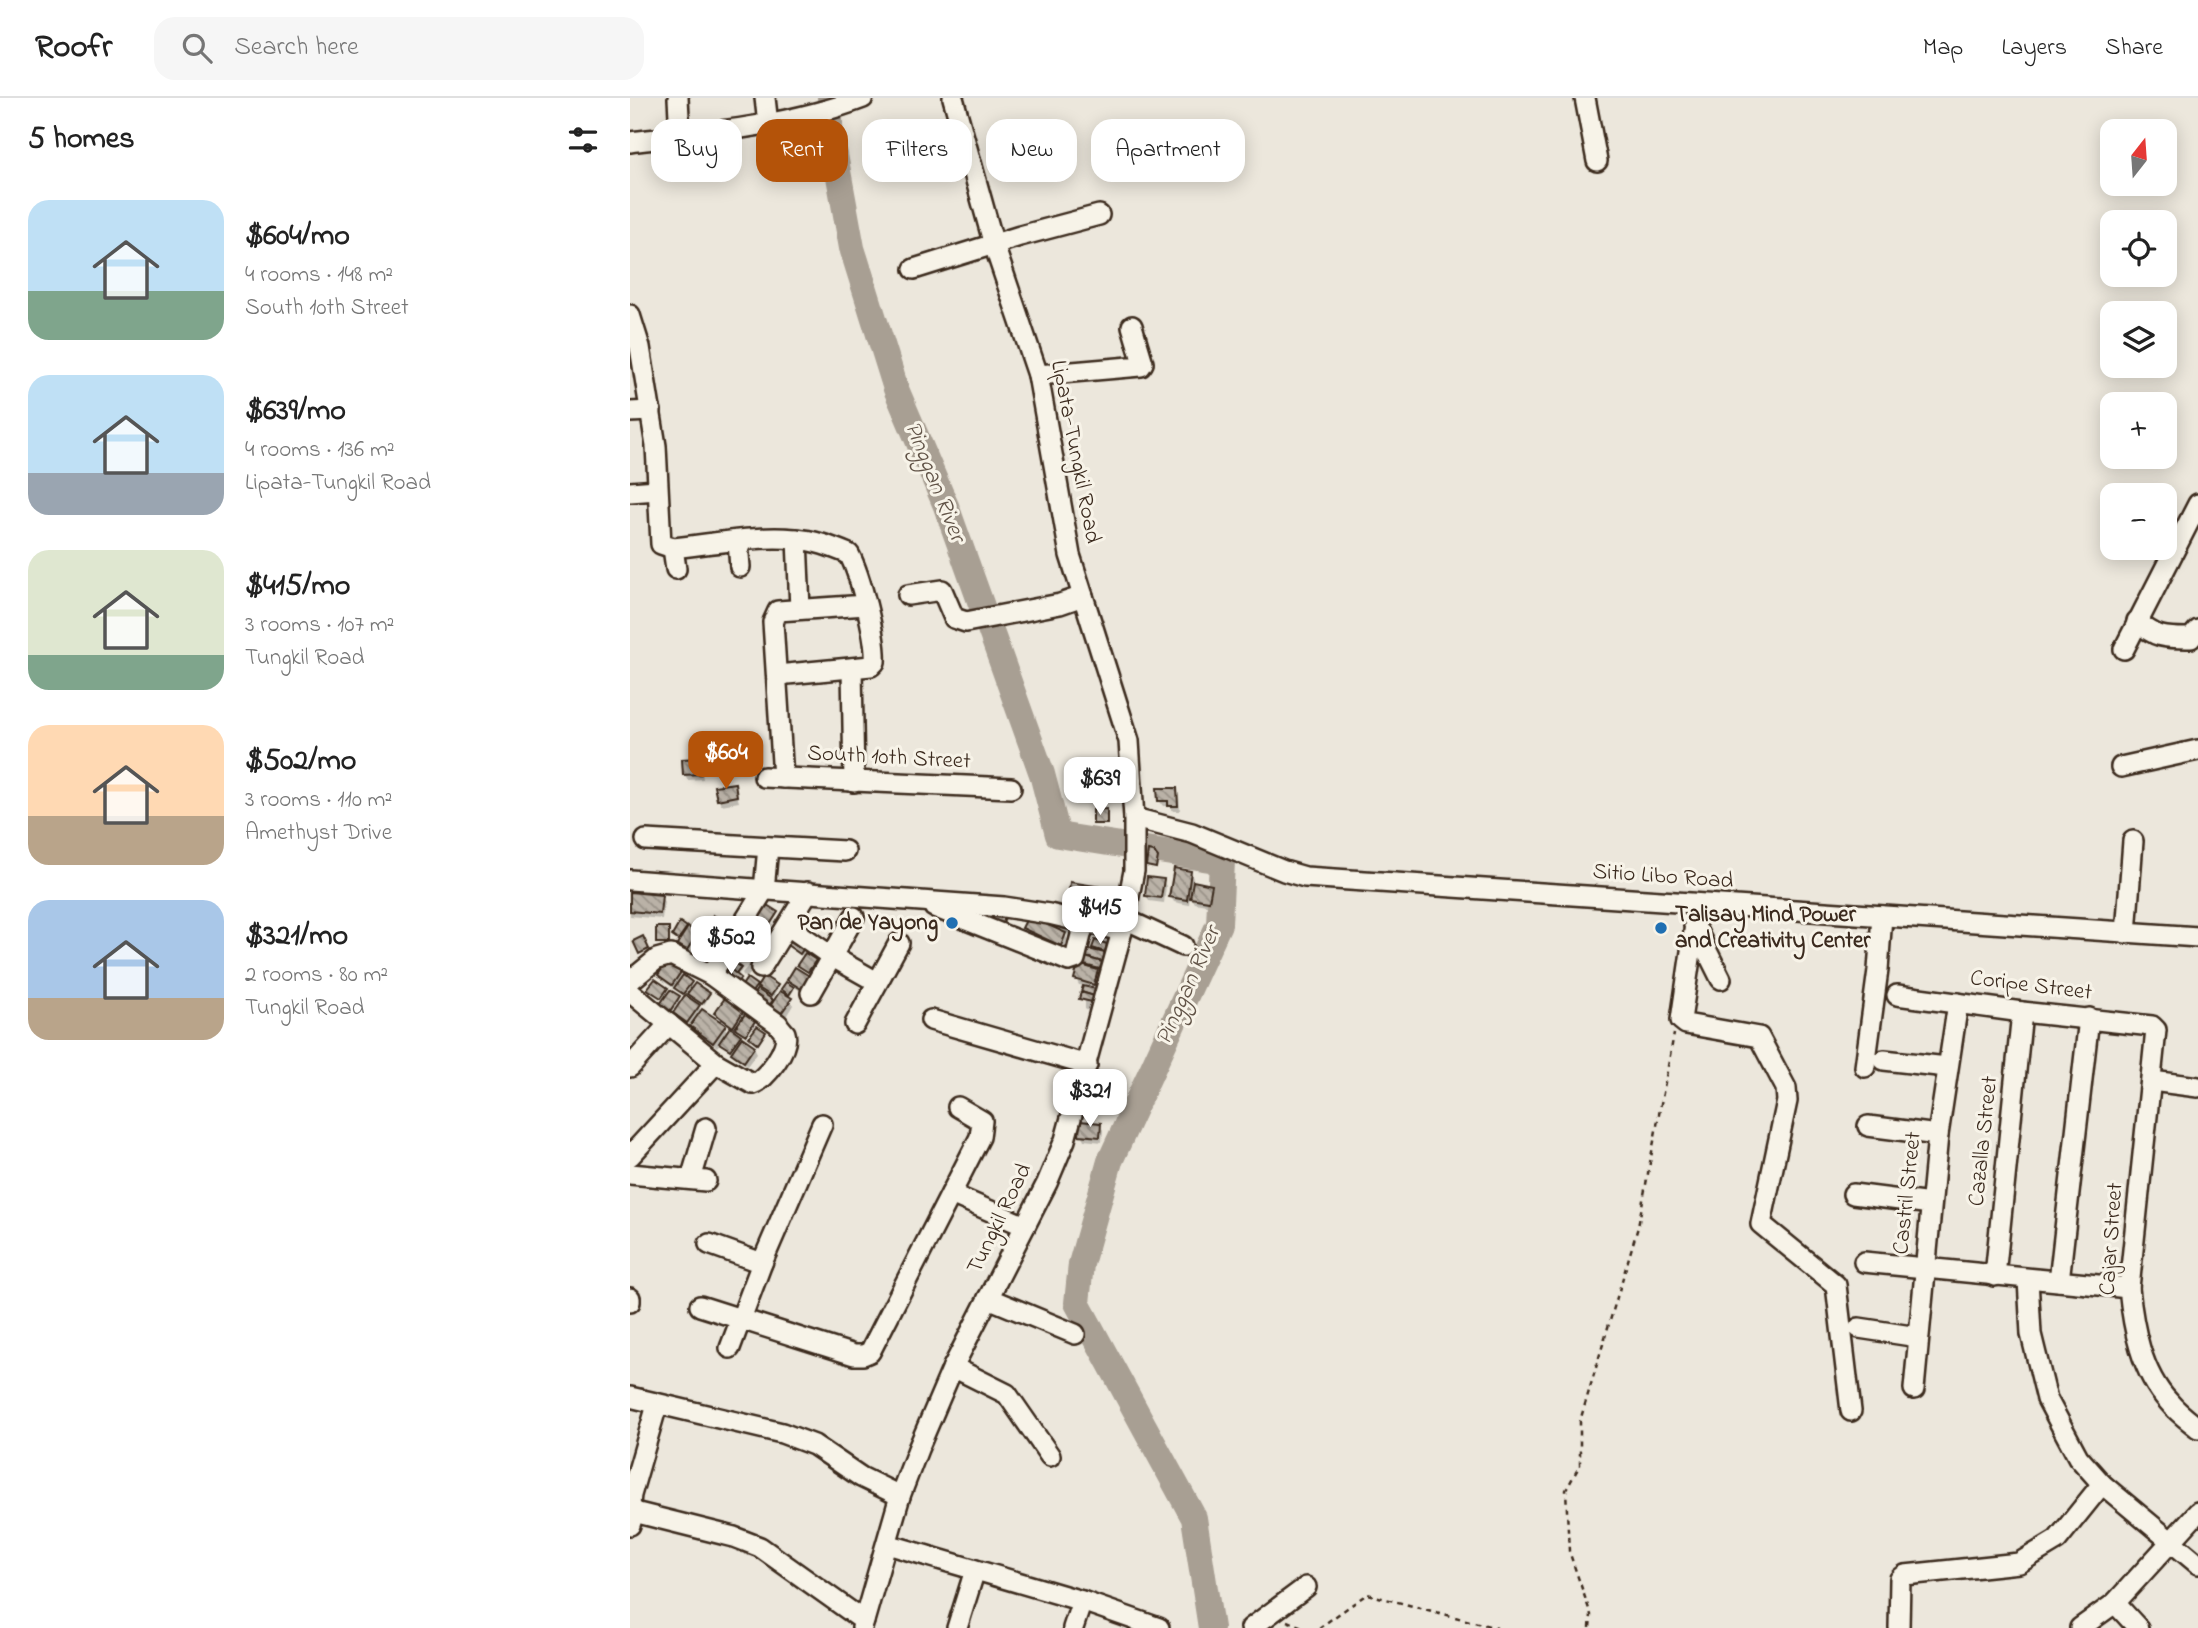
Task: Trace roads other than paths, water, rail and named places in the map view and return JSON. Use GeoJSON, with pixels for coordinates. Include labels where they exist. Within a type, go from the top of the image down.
{"type":"FeatureCollection","features":[{"type":"Feature","properties":{"kind":"street"},"geometry":{"type":"LineString","coordinates":[[678,98],[679,119]]}},
{"type":"Feature","properties":{"kind":"street"},"geometry":{"type":"LineString","coordinates":[[765,98],[767,119]]}},
{"type":"Feature","properties":{"kind":"street"},"geometry":{"type":"LineString","coordinates":[[790,119],[863,98]]}},
{"type":"Feature","properties":{"kind":"street","name":"Lipata-Tungkil Road"},"geometry":{"type":"LineString","coordinates":[[953,98],[994,245],[1038,375],[1070,555],[1129,741],[1134,823]]}},
{"type":"Feature","properties":{"kind":"street"},"geometry":{"type":"LineString","coordinates":[[1585,98],[1597,161]]}},
{"type":"Feature","properties":{"kind":"street"},"geometry":{"type":"LineString","coordinates":[[630,142],[651,139]]}},
{"type":"Feature","properties":{"kind":"street"},"geometry":{"type":"LineString","coordinates":[[914,269],[1099,215]]}},
{"type":"Feature","properties":{"kind":"street"},"geometry":{"type":"LineString","coordinates":[[630,315],[656,446],[661,544],[673,548],[771,538],[797,539],[849,554],[855,565],[866,605],[876,662],[871,666],[777,675],[773,622],[778,611],[866,605]]}},
{"type":"Feature","properties":{"kind":"street"},"geometry":{"type":"LineString","coordinates":[[1038,375],[1141,366],[1143,363],[1132,326]]}},
{"type":"Feature","properties":{"kind":"street"},"geometry":{"type":"LineString","coordinates":[[630,412],[651,411]]}},
{"type":"Feature","properties":{"kind":"street"},"geometry":{"type":"LineString","coordinates":[[630,492],[657,490]]}},
{"type":"Feature","properties":{"kind":"street"},"geometry":{"type":"LineString","coordinates":[[2124,649],[2198,504]]}},
{"type":"Feature","properties":{"kind":"street"},"geometry":{"type":"LineString","coordinates":[[797,539],[800,609]]}},
{"type":"Feature","properties":{"kind":"street"},"geometry":{"type":"LineString","coordinates":[[738,542],[740,567]]}},
{"type":"Feature","properties":{"kind":"street"},"geometry":{"type":"LineString","coordinates":[[673,548],[676,569]]}},
{"type":"Feature","properties":{"kind":"street"},"geometry":{"type":"LineString","coordinates":[[908,595],[942,590],[954,618],[960,622],[1060,604],[1083,596]]}},
{"type":"Feature","properties":{"kind":"street"},"geometry":{"type":"LineString","coordinates":[[2137,621],[2148,632],[2164,638],[2191,638],[2198,630]]}},
{"type":"Feature","properties":{"kind":"street"},"geometry":{"type":"LineString","coordinates":[[852,668],[855,782]]}},
{"type":"Feature","properties":{"kind":"street","name":"South 10th Street"},"geometry":{"type":"LineString","coordinates":[[777,675],[774,777],[1011,788]]}},
{"type":"Feature","properties":{"kind":"street"},"geometry":{"type":"LineString","coordinates":[[2122,767],[2198,750]]}},
{"type":"Feature","properties":{"kind":"street","name":"Tungkil Road"},"geometry":{"type":"LineString","coordinates":[[863,1625],[900,1496],[953,1367],[1025,1226],[1065,1140],[1124,925],[1134,871],[1134,823]]}},
{"type":"Feature","properties":{"kind":"street","name":"Sitio Libo Road"},"geometry":{"type":"LineString","coordinates":[[1134,823],[1192,833],[1305,877],[2198,937]]}},
{"type":"Feature","properties":{"kind":"street"},"geometry":{"type":"LineString","coordinates":[[646,841],[845,851]]}},
{"type":"Feature","properties":{"kind":"street"},"geometry":{"type":"LineString","coordinates":[[2126,933],[2133,841]]}},
{"type":"Feature","properties":{"kind":"street"},"geometry":{"type":"LineString","coordinates":[[711,975],[764,890],[768,847]]}},
{"type":"Feature","properties":{"kind":"street"},"geometry":{"type":"LineString","coordinates":[[630,880],[1004,907],[1084,923],[1124,925],[1183,946]]}},
{"type":"Feature","properties":{"kind":"street"},"geometry":{"type":"LineString","coordinates":[[761,968],[807,892]]}},
{"type":"Feature","properties":{"kind":"street"},"geometry":{"type":"LineString","coordinates":[[916,900],[1069,961],[1075,959],[1084,923]]}},
{"type":"Feature","properties":{"kind":"street"},"geometry":{"type":"LineString","coordinates":[[1698,904],[1682,1022],[1759,1037],[1786,1088],[1787,1101],[1761,1224],[1836,1285],[1851,1411]]}},
{"type":"Feature","properties":{"kind":"street"},"geometry":{"type":"LineString","coordinates":[[1865,1067],[1882,916]]}},
{"type":"Feature","properties":{"kind":"street"},"geometry":{"type":"LineString","coordinates":[[811,993],[855,917]]}},
{"type":"Feature","properties":{"kind":"street"},"geometry":{"type":"LineString","coordinates":[[1694,925],[1721,979]]}},
{"type":"Feature","properties":{"kind":"street"},"geometry":{"type":"LineString","coordinates":[[788,926],[831,956],[877,982]]}},
{"type":"Feature","properties":{"kind":"street"},"geometry":{"type":"LineString","coordinates":[[855,1024],[899,943]]}},
{"type":"Feature","properties":{"kind":"street"},"geometry":{"type":"LineString","coordinates":[[671,955],[711,975],[778,1024],[785,1033],[785,1042],[769,1073],[761,1081],[752,1084],[716,1063],[668,1024],[631,982],[657,959],[671,955]]}},
{"type":"Feature","properties":{"kind":"street","name":"Coripe Street"},"geometry":{"type":"LineString","coordinates":[[1897,995],[2152,1026],[2157,1032]]}},
{"type":"Feature","properties":{"kind":"street","name":"Castril Street"},"geometry":{"type":"LineString","coordinates":[[1914,1389],[1938,1135],[1958,1003]]}},
{"type":"Feature","properties":{"kind":"street","name":"Cazalla Street"},"geometry":{"type":"LineString","coordinates":[[1995,1276],[2022,1012]]}},
{"type":"Feature","properties":{"kind":"street"},"geometry":{"type":"LineString","coordinates":[[2059,1281],[2089,1018]]}},
{"type":"Feature","properties":{"kind":"street"},"geometry":{"type":"LineString","coordinates":[[931,1020],[1087,1065]]}},
{"type":"Feature","properties":{"kind":"street"},"geometry":{"type":"LineString","coordinates":[[630,1067],[668,1024]]}},
{"type":"Feature","properties":{"kind":"street","name":"Cajar Street"},"geometry":{"type":"LineString","coordinates":[[2157,1032],[2129,1288],[2133,1324],[2150,1373],[2168,1401],[2198,1428]]}},
{"type":"Feature","properties":{"kind":"street"},"geometry":{"type":"LineString","coordinates":[[1884,1060],[1947,1068]]}},
{"type":"Feature","properties":{"kind":"street"},"geometry":{"type":"LineString","coordinates":[[630,1156],[716,1063]]}},
{"type":"Feature","properties":{"kind":"street"},"geometry":{"type":"LineString","coordinates":[[2152,1081],[2198,1087]]}},
{"type":"Feature","properties":{"kind":"street"},"geometry":{"type":"LineString","coordinates":[[700,1306],[854,1355],[870,1352],[977,1144],[982,1121],[958,1107]]}},
{"type":"Feature","properties":{"kind":"street"},"geometry":{"type":"LineString","coordinates":[[730,1348],[762,1263],[822,1124]]}},
{"type":"Feature","properties":{"kind":"street"},"geometry":{"type":"LineString","coordinates":[[1868,1126],[1938,1135]]}},
{"type":"Feature","properties":{"kind":"street"},"geometry":{"type":"LineString","coordinates":[[630,1174],[698,1180],[706,1128]]}},
{"type":"Feature","properties":{"kind":"street"},"geometry":{"type":"LineString","coordinates":[[951,1194],[1025,1226]]}},
{"type":"Feature","properties":{"kind":"street"},"geometry":{"type":"LineString","coordinates":[[1853,1194],[1931,1204]]}},
{"type":"Feature","properties":{"kind":"street"},"geometry":{"type":"LineString","coordinates":[[709,1244],[762,1263]]}},
{"type":"Feature","properties":{"kind":"street"},"geometry":{"type":"LineString","coordinates":[[1864,1262],[2129,1288]]}},
{"type":"Feature","properties":{"kind":"street"},"geometry":{"type":"LineString","coordinates":[[2028,1279],[2031,1334],[2047,1399],[2078,1457],[2102,1485],[2198,1564]]}},
{"type":"Feature","properties":{"kind":"street"},"geometry":{"type":"LineString","coordinates":[[988,1298],[1074,1334]]}},
{"type":"Feature","properties":{"kind":"street"},"geometry":{"type":"LineString","coordinates":[[1859,1328],[1919,1336]]}},
{"type":"Feature","properties":{"kind":"street"},"geometry":{"type":"LineString","coordinates":[[953,1367],[1007,1394],[1050,1456]]}},
{"type":"Feature","properties":{"kind":"street"},"geometry":{"type":"LineString","coordinates":[[630,1397],[782,1433],[814,1445],[861,1477],[900,1496]]}},
{"type":"Feature","properties":{"kind":"street"},"geometry":{"type":"LineString","coordinates":[[657,1405],[631,1495],[632,1518],[734,1537],[760,1547],[863,1625]]}},
{"type":"Feature","properties":{"kind":"street"},"geometry":{"type":"LineString","coordinates":[[1899,1628],[1900,1579],[1926,1572],[2019,1563],[2057,1540],[2102,1485]]}},
{"type":"Feature","properties":{"kind":"street"},"geometry":{"type":"LineString","coordinates":[[2080,1628],[2115,1603],[2198,1511]]}},
{"type":"Feature","properties":{"kind":"street"},"geometry":{"type":"LineString","coordinates":[[887,1544],[1083,1601],[1159,1628]]}},
{"type":"Feature","properties":{"kind":"street"},"geometry":{"type":"LineString","coordinates":[[957,1628],[975,1570]]}},
{"type":"Feature","properties":{"kind":"street"},"geometry":{"type":"LineString","coordinates":[[1251,1628],[1306,1587]]}},
{"type":"Feature","properties":{"kind":"street"},"geometry":{"type":"LineString","coordinates":[[1073,1628],[1083,1601]]}},
{"type":"Feature","properties":{"kind":"street"},"geometry":{"type":"LineString","coordinates":[[2115,1603],[2138,1628]]}},
{"type":"Feature","properties":{"kind":"waterway","name":"Pinggan River"},"geometry":{"type":"LineString","coordinates":[[830,98],[830,127],[852,248],[896,389],[946,506],[1042,774],[1058,835],[1222,861],[1219,924],[1110,1161],[1081,1264],[1077,1303],[1194,1518],[1211,1628]]}},
{"type":"Feature","properties":{"kind":"place","name":"Pan de Yayong"},"geometry":{"type":"Point","coordinates":[952,923]}},
{"type":"Feature","properties":{"kind":"place","name":"Talisay Mind Power and Creativity Center"},"geometry":{"type":"Point","coordinates":[1661,928]}}]}
